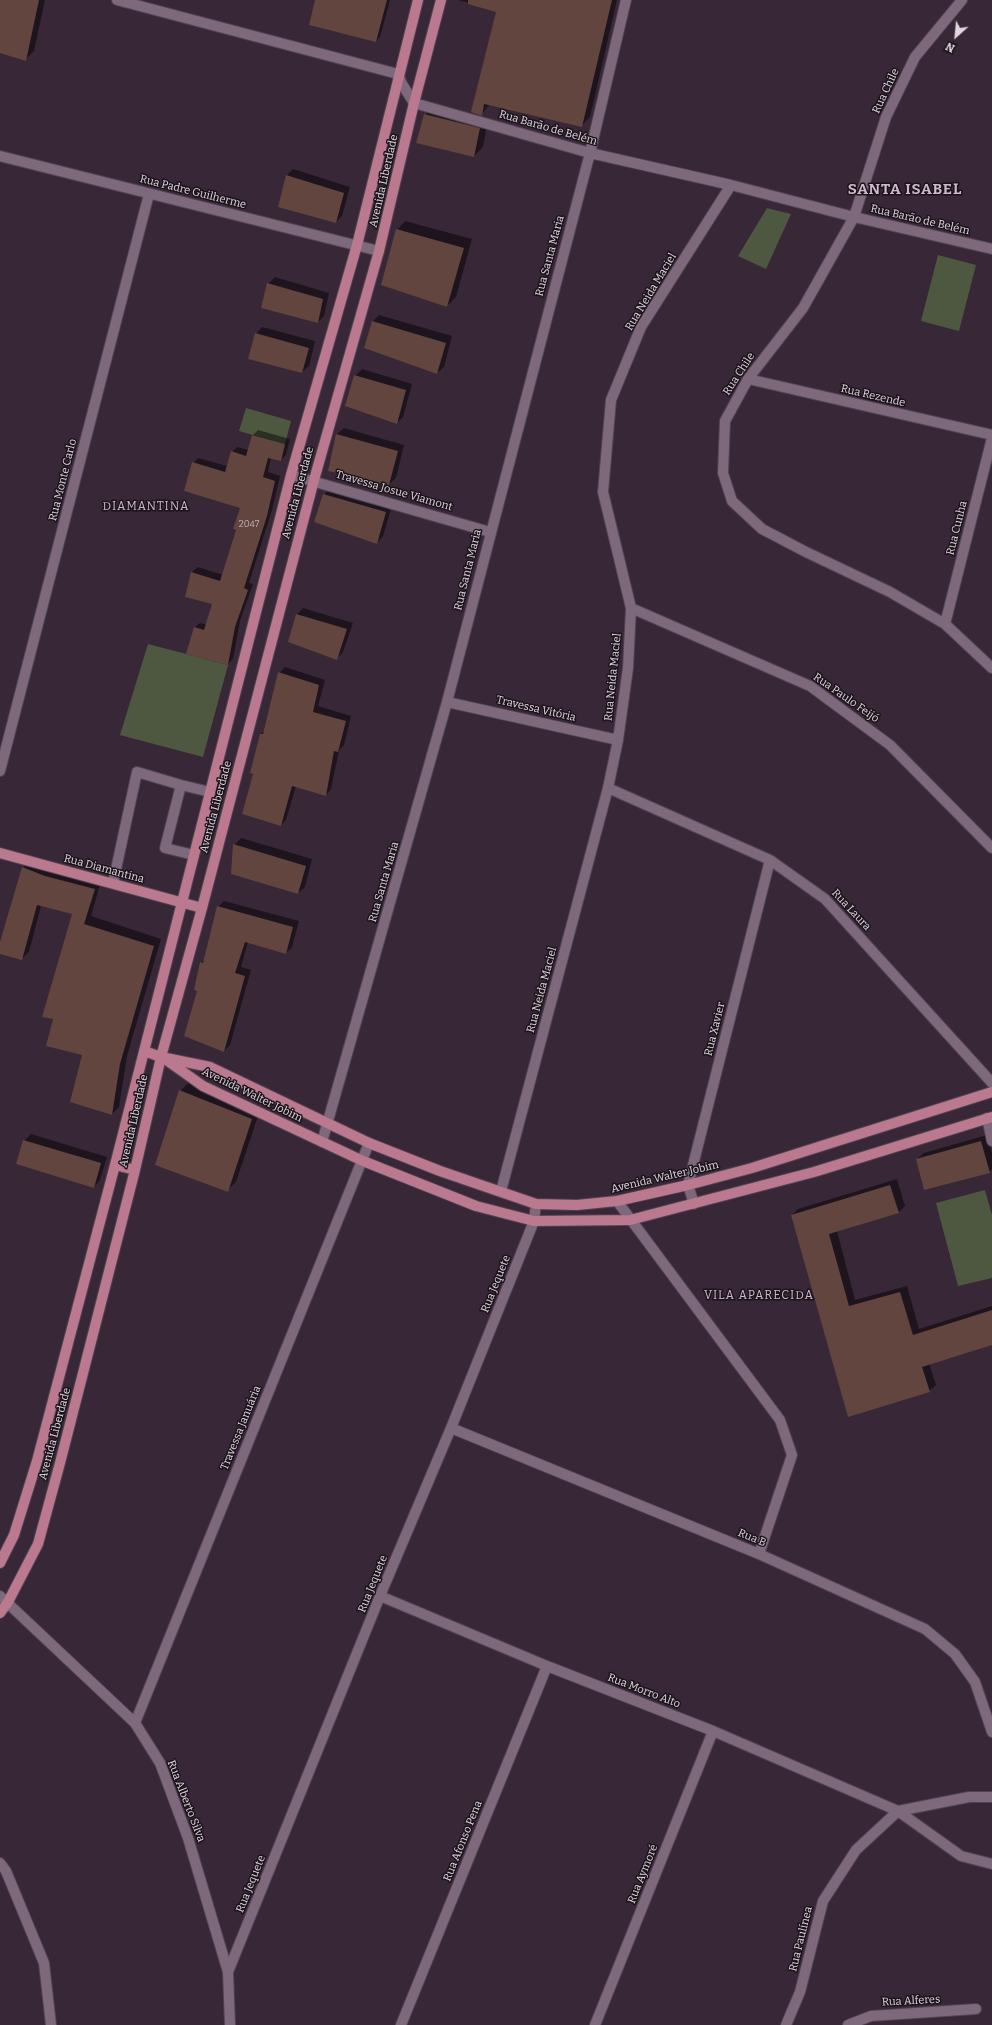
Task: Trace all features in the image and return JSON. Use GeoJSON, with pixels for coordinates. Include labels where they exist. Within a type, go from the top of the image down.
{"type":"FeatureCollection","features":[{"type":"Feature","properties":{"kind":"main road","name":"Avenida Liberdade"},"geometry":{"type":"LineString","coordinates":[[0,1563],[14,1535],[37,1461],[115,1165],[291,475],[357,245],[398,74],[418,0]]}},
{"type":"Feature","properties":{"kind":"main road","name":"Avenida Liberdade"},"geometry":{"type":"LineString","coordinates":[[0,1613],[8,1602],[38,1544],[135,1170],[161,1057],[202,908],[314,480],[379,251],[414,103],[441,0]]}},
{"type":"Feature","properties":{"kind":"main road","name":"Rua Diamantina"},"geometry":{"type":"LineString","coordinates":[[0,853],[202,908]]}},
{"type":"Feature","properties":{"kind":"main road"},"geometry":{"type":"LineString","coordinates":[[144,1051],[161,1057]]}},
{"type":"Feature","properties":{"kind":"main road","name":"Avenida Walter Jobim"},"geometry":{"type":"LineString","coordinates":[[161,1057],[210,1067],[328,1122],[369,1143],[440,1171],[536,1204],[577,1205],[617,1201],[688,1185],[759,1165],[992,1092]]}},
{"type":"Feature","properties":{"kind":"main road","name":"Avenida Walter Jobim"},"geometry":{"type":"LineString","coordinates":[[161,1057],[203,1086],[363,1161],[476,1206],[534,1221],[630,1220],[814,1172],[990,1118]]}},
{"type":"Feature","properties":{"kind":"main road"},"geometry":{"type":"LineString","coordinates":[[115,1165],[135,1170]]}},
{"type":"Feature","properties":{"kind":"street"},"geometry":{"type":"LineString","coordinates":[[121,0],[398,74],[402,84],[414,103]]}},
{"type":"Feature","properties":{"kind":"street","name":"Rua Santa Maria"},"geometry":{"type":"LineString","coordinates":[[322,1142],[448,702],[490,532],[590,153],[626,0]]}},
{"type":"Feature","properties":{"kind":"street","name":"Rua Chile"},"geometry":{"type":"LineString","coordinates":[[962,0],[915,57],[886,117],[854,217],[803,308],[748,379],[724,420],[723,473],[732,501],[762,529],[806,552],[890,592],[945,624],[992,668]]}},
{"type":"Feature","properties":{"kind":"street","name":"Rua Barão de Belém"},"geometry":{"type":"LineString","coordinates":[[414,103],[590,153],[731,185],[854,217],[992,249]]}},
{"type":"Feature","properties":{"kind":"street","name":"Rua Padre Guilherme"},"geometry":{"type":"LineString","coordinates":[[0,156],[379,251]]}},
{"type":"Feature","properties":{"kind":"street","name":"Rua Neida Maciel"},"geometry":{"type":"LineString","coordinates":[[501,1191],[608,788],[618,740],[628,668],[631,608],[603,492],[611,400],[641,328],[731,185]]}},
{"type":"Feature","properties":{"kind":"street","name":"Rua Monte Carlo"},"geometry":{"type":"LineString","coordinates":[[0,772],[149,194]]}},
{"type":"Feature","properties":{"kind":"street","name":"Rua Rezende"},"geometry":{"type":"LineString","coordinates":[[748,379],[992,437]]}},
{"type":"Feature","properties":{"kind":"street","name":"Rua Cunha"},"geometry":{"type":"LineString","coordinates":[[945,624],[992,437]]}},
{"type":"Feature","properties":{"kind":"street","name":"Travessa Josue Viamont"},"geometry":{"type":"LineString","coordinates":[[291,475],[314,480],[490,532]]}},
{"type":"Feature","properties":{"kind":"street","name":"Rua Paulo Feijó"},"geometry":{"type":"LineString","coordinates":[[631,608],[810,686],[890,745],[992,848]]}},
{"type":"Feature","properties":{"kind":"street","name":"Travessa Vitória"},"geometry":{"type":"LineString","coordinates":[[448,702],[618,740]]}},
{"type":"Feature","properties":{"kind":"street"},"geometry":{"type":"LineString","coordinates":[[113,883],[137,772],[210,792]]}},
{"type":"Feature","properties":{"kind":"street"},"geometry":{"type":"LineString","coordinates":[[181,785],[165,848],[194,855]]}},
{"type":"Feature","properties":{"kind":"street","name":"Rua Laura"},"geometry":{"type":"LineString","coordinates":[[608,788],[770,860],[825,899],[992,1083]]}},
{"type":"Feature","properties":{"kind":"street","name":"Rua Xavier"},"geometry":{"type":"LineString","coordinates":[[688,1185],[770,860]]}},
{"type":"Feature","properties":{"kind":"street"},"geometry":{"type":"LineString","coordinates":[[990,1118],[992,1141]]}},
{"type":"Feature","properties":{"kind":"street","name":"Travessa Januária"},"geometry":{"type":"LineString","coordinates":[[135,1723],[369,1143]]}},
{"type":"Feature","properties":{"kind":"street"},"geometry":{"type":"LineString","coordinates":[[688,1185],[694,1204]]}},
{"type":"Feature","properties":{"kind":"street"},"geometry":{"type":"LineString","coordinates":[[617,1201],[780,1420],[792,1455],[759,1554]]}},
{"type":"Feature","properties":{"kind":"street","name":"Rua Jequete"},"geometry":{"type":"LineString","coordinates":[[228,1972],[380,1596],[451,1428],[534,1221],[536,1204]]}},
{"type":"Feature","properties":{"kind":"street","name":"Rua B"},"geometry":{"type":"LineString","coordinates":[[451,1428],[759,1554],[925,1629],[955,1654],[975,1682],[992,1732]]}},
{"type":"Feature","properties":{"kind":"street","name":"Rua Alberto Silva"},"geometry":{"type":"LineString","coordinates":[[0,1596],[135,1723],[160,1763],[188,1838],[228,1972],[230,2025]]}},
{"type":"Feature","properties":{"kind":"street","name":"Rua Morro Alto"},"geometry":{"type":"LineString","coordinates":[[380,1596],[547,1666],[713,1731],[898,1811]]}},
{"type":"Feature","properties":{"kind":"street","name":"Rua Afonso Pena"},"geometry":{"type":"LineString","coordinates":[[401,2025],[547,1666]]}},
{"type":"Feature","properties":{"kind":"street","name":"Rua Aymoré"},"geometry":{"type":"LineString","coordinates":[[595,2025],[713,1731]]}},
{"type":"Feature","properties":{"kind":"street"},"geometry":{"type":"LineString","coordinates":[[898,1811],[970,1797],[992,1797]]}},
{"type":"Feature","properties":{"kind":"street"},"geometry":{"type":"LineString","coordinates":[[898,1811],[961,1856],[992,1864]]}},
{"type":"Feature","properties":{"kind":"street","name":"Rua Paulínea"},"geometry":{"type":"LineString","coordinates":[[786,2025],[800,1992],[823,1901],[856,1850],[898,1811]]}},
{"type":"Feature","properties":{"kind":"street"},"geometry":{"type":"LineString","coordinates":[[0,1863],[6,1871],[44,1963],[51,2025]]}},
{"type":"Feature","properties":{"kind":"street","name":"Rua Alferes"},"geometry":{"type":"LineString","coordinates":[[848,2025],[871,2016],[976,2009]]}},
{"type":"Feature","properties":{"kind":"green space"},"geometry":{"type":"Polygon","coordinates":[[[767,208],[791,214],[766,269],[738,256],[767,208]]]}},
{"type":"Feature","properties":{"kind":"green space"},"geometry":{"type":"Polygon","coordinates":[[[938,255],[976,265],[959,331],[921,321],[938,255]]]}},
{"type":"Feature","properties":{"kind":"green space"},"geometry":{"type":"Polygon","coordinates":[[[246,408],[291,421],[285,444],[239,431],[246,408]]]}},
{"type":"Feature","properties":{"kind":"green space"},"geometry":{"type":"Polygon","coordinates":[[[148,644],[228,665],[203,757],[120,735],[148,644]]]}},
{"type":"Feature","properties":{"kind":"green space"},"geometry":{"type":"Polygon","coordinates":[[[985,1190],[992,1215],[992,1278],[958,1286],[936,1203],[985,1190]]]}},
{"type":"Feature","properties":{"kind":"building"},"geometry":{"type":"Polygon","coordinates":[[[0,0],[39,0],[26,61],[0,53],[0,0]]]}},
{"type":"Feature","properties":{"kind":"building"},"geometry":{"type":"Polygon","coordinates":[[[315,0],[387,0],[376,42],[309,25],[315,0]]]}},
{"type":"Feature","properties":{"kind":"building"},"geometry":{"type":"Polygon","coordinates":[[[468,0],[612,0],[582,127],[484,104],[482,116],[471,112],[496,12],[468,4],[468,0]]]}},
{"type":"Feature","properties":{"kind":"building"},"geometry":{"type":"Polygon","coordinates":[[[424,114],[480,128],[474,157],[416,143],[424,114]]]}},
{"type":"Feature","properties":{"kind":"building"},"geometry":{"type":"Polygon","coordinates":[[[286,175],[344,193],[336,223],[278,207],[286,175]]]}},
{"type":"Feature","properties":{"kind":"building"},"geometry":{"type":"Polygon","coordinates":[[[396,229],[464,248],[447,307],[381,285],[396,229]]]}},
{"type":"Feature","properties":{"kind":"building"},"geometry":{"type":"Polygon","coordinates":[[[267,283],[323,299],[318,323],[261,308],[267,283]]]}},
{"type":"Feature","properties":{"kind":"building"},"geometry":{"type":"Polygon","coordinates":[[[372,321],[446,343],[437,374],[364,348],[372,321]]]}},
{"type":"Feature","properties":{"kind":"building"},"geometry":{"type":"Polygon","coordinates":[[[255,333],[309,348],[302,373],[248,359],[255,333]]]}},
{"type":"Feature","properties":{"kind":"building"},"geometry":{"type":"Polygon","coordinates":[[[354,375],[406,390],[397,424],[345,406],[354,375]]]}},
{"type":"Feature","properties":{"kind":"building"},"geometry":{"type":"Polygon","coordinates":[[[336,434],[398,451],[389,485],[328,471],[336,434]]]}},
{"type":"Feature","properties":{"kind":"building"},"geometry":{"type":"Polygon","coordinates":[[[252,435],[285,444],[281,461],[268,458],[263,477],[275,481],[267,516],[244,588],[248,590],[235,627],[228,665],[186,654],[194,627],[204,630],[212,604],[185,597],[191,572],[220,581],[236,530],[233,529],[240,508],[184,491],[192,462],[225,472],[231,451],[246,456],[252,435]]]}},
{"type":"Feature","properties":{"kind":"building"},"geometry":{"type":"Polygon","coordinates":[[[323,494],[386,512],[377,544],[314,522],[323,494]]]}},
{"type":"Feature","properties":{"kind":"building"},"geometry":{"type":"Polygon","coordinates":[[[296,614],[347,629],[337,660],[288,642],[296,614]]]}},
{"type":"Feature","properties":{"kind":"building"},"geometry":{"type":"Polygon","coordinates":[[[278,672],[319,685],[313,712],[346,721],[338,752],[334,751],[326,796],[292,786],[281,826],[242,814],[253,774],[250,773],[260,734],[263,734],[278,672]]]}},
{"type":"Feature","properties":{"kind":"building"},"geometry":{"type":"Polygon","coordinates":[[[233,844],[306,866],[298,894],[231,874],[233,844]]]}},
{"type":"Feature","properties":{"kind":"building"},"geometry":{"type":"Polygon","coordinates":[[[22,867],[45,876],[95,889],[84,924],[154,946],[120,1064],[112,1115],[70,1102],[82,1055],[46,1046],[53,1019],[42,1017],[72,914],[37,905],[22,960],[0,954],[0,942],[22,867]]]}},
{"type":"Feature","properties":{"kind":"building"},"geometry":{"type":"Polygon","coordinates":[[[217,906],[293,927],[286,954],[245,942],[235,973],[245,976],[224,1052],[184,1036],[197,991],[194,990],[200,962],[203,963],[217,906]]]}},
{"type":"Feature","properties":{"kind":"building"},"geometry":{"type":"Polygon","coordinates":[[[179,1090],[252,1119],[228,1192],[155,1165],[179,1090]]]}},
{"type":"Feature","properties":{"kind":"building"},"geometry":{"type":"Polygon","coordinates":[[[23,1140],[101,1163],[94,1188],[16,1164],[23,1140]]]}},
{"type":"Feature","properties":{"kind":"building"},"geometry":{"type":"Polygon","coordinates":[[[981,1141],[990,1173],[924,1190],[916,1159],[981,1141]]]}},
{"type":"Feature","properties":{"kind":"building"},"geometry":{"type":"Polygon","coordinates":[[[890,1185],[899,1213],[829,1234],[849,1306],[900,1292],[913,1335],[992,1310],[992,1345],[922,1367],[930,1392],[848,1417],[791,1215],[890,1185]]]}},
{"type":"Feature","properties":{"kind":"district","name":"SANTA ISABEL"},"geometry":{"type":"Point","coordinates":[905,190]}},
{"type":"Feature","properties":{"kind":"district","name":"DIAMANTINA"},"geometry":{"type":"Point","coordinates":[146,507]}},
{"type":"Feature","properties":{"kind":"district","name":"VILA APARECIDA"},"geometry":{"type":"Point","coordinates":[759,1296]}}]}
